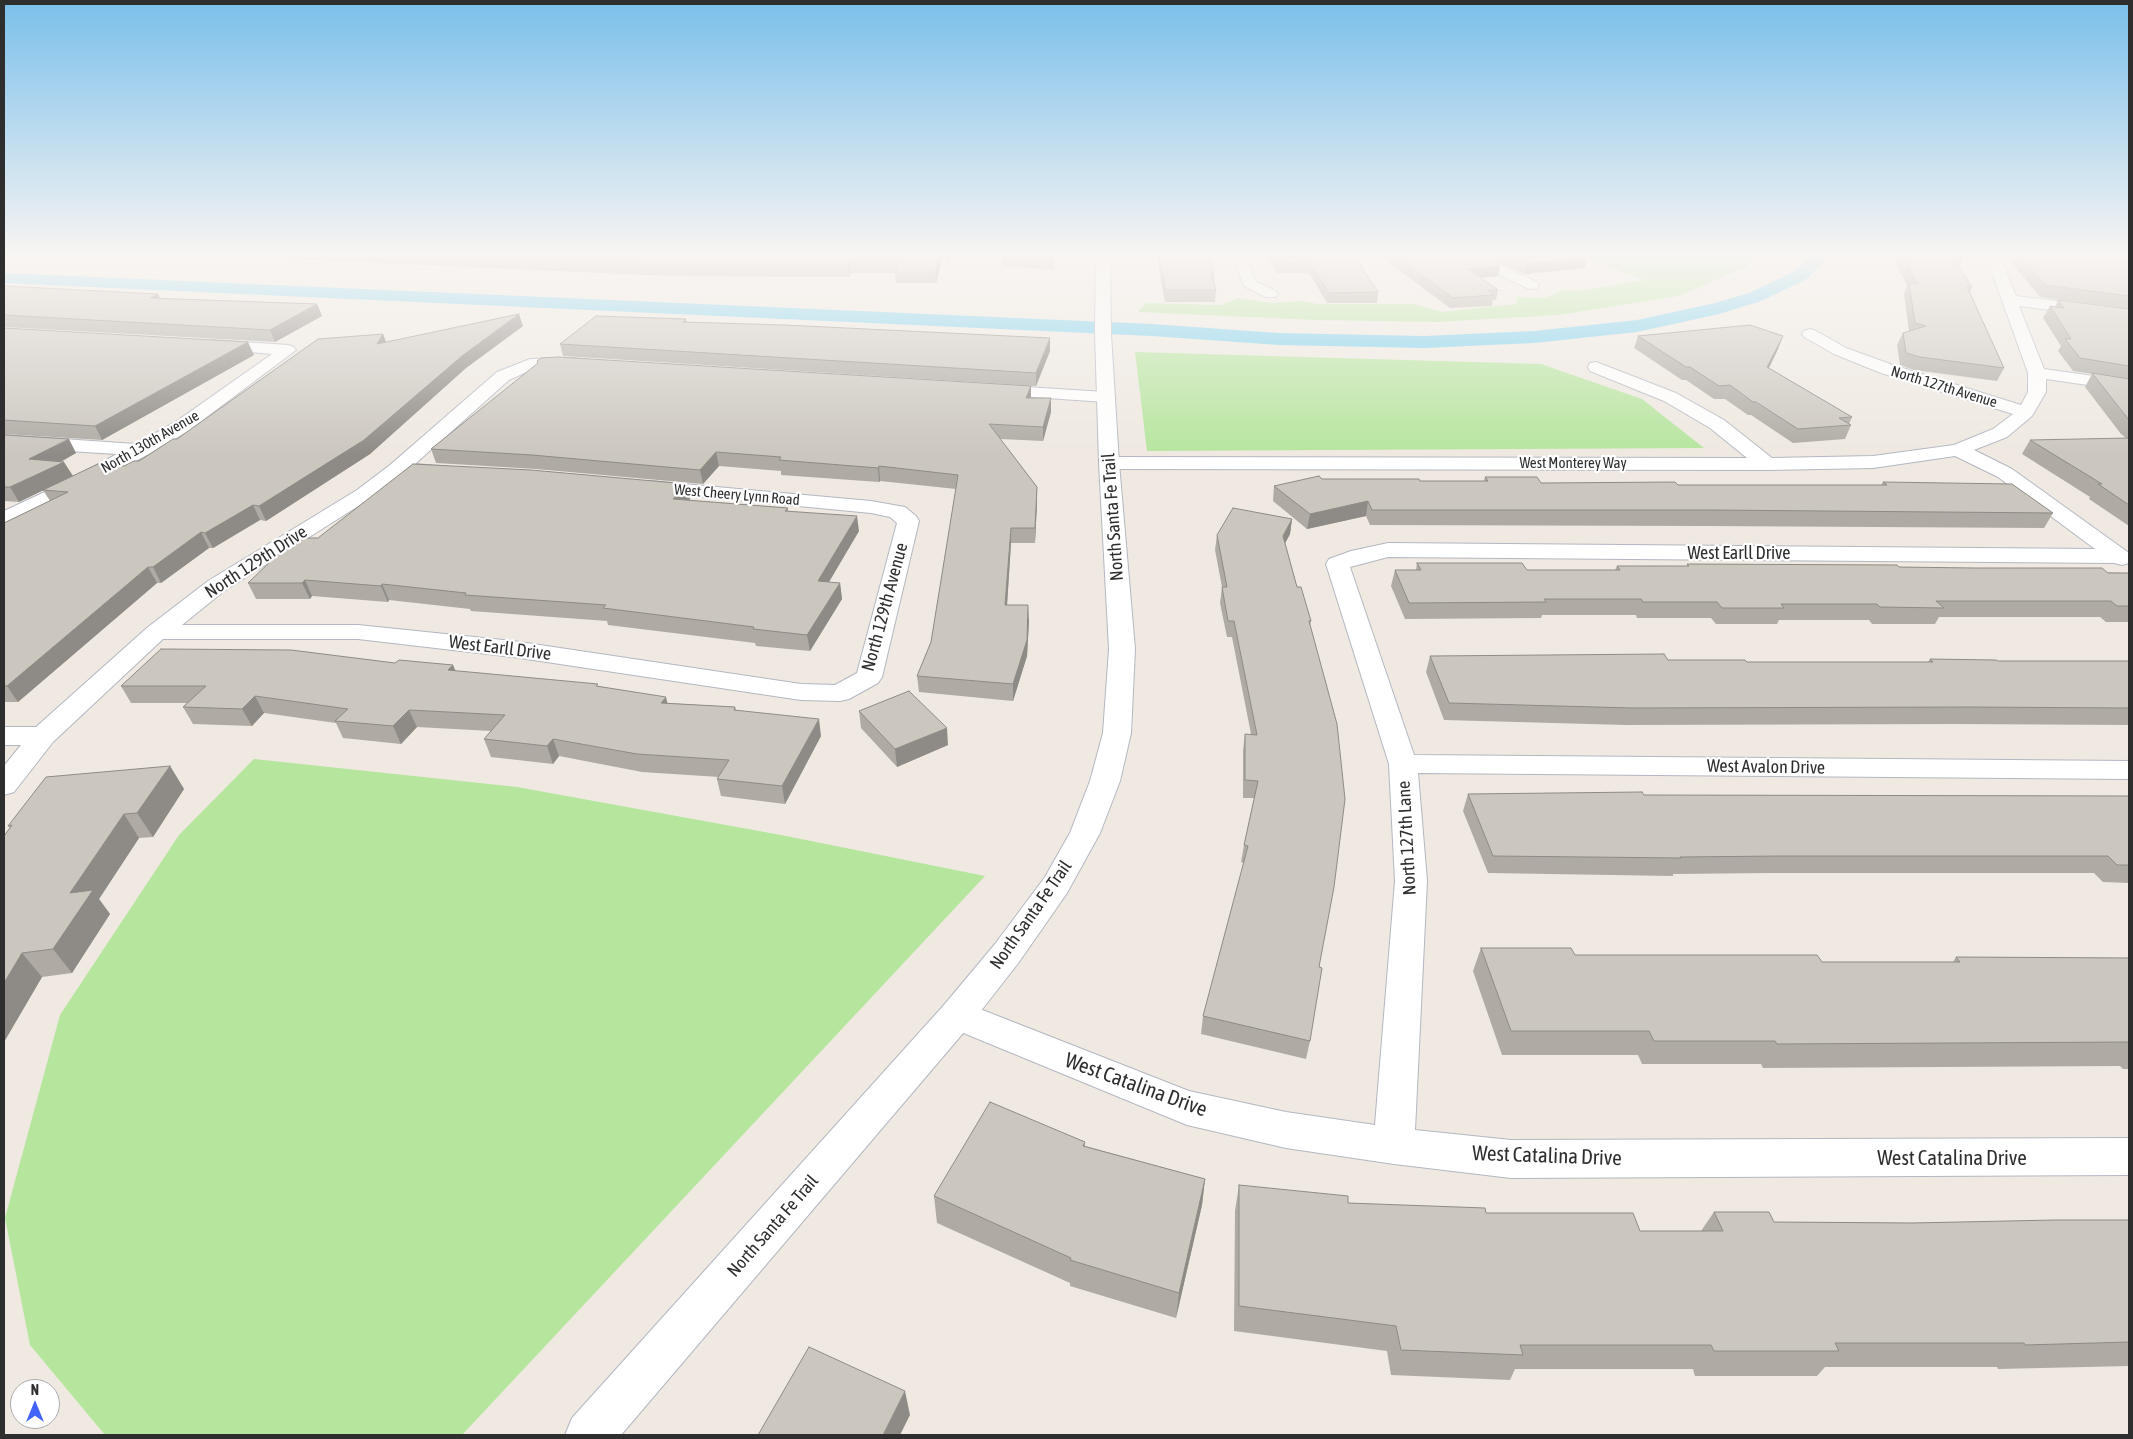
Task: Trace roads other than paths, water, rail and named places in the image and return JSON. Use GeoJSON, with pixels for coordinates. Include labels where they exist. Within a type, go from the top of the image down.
{"type":"FeatureCollection","features":[{"type":"Feature","properties":{"kind":"street","name":"North Santa Fe Trail"},"geometry":{"type":"LineString","coordinates":[[589,1435],[958,1015],[1007,953],[1056,886],[1085,834],[1105,781],[1117,733],[1122,649],[1108,463],[1104,320]]}},
{"type":"Feature","properties":{"kind":"street"},"geometry":{"type":"LineString","coordinates":[[2017,320],[2037,373],[2037,392],[2026,412]]}},
{"type":"Feature","properties":{"kind":"street","name":"North 127th Avenue"},"geometry":{"type":"LineString","coordinates":[[1810,334],[1840,351],[1888,369],[2026,412]]}},
{"type":"Feature","properties":{"kind":"street","name":"North 130th Avenue"},"geometry":{"type":"LineString","coordinates":[[4,520],[142,450],[181,426],[288,350],[200,344]]}},
{"type":"Feature","properties":{"kind":"street","name":"North 129th Drive"},"geometry":{"type":"LineString","coordinates":[[4,785],[42,736],[157,632],[216,586],[364,494],[397,469],[503,376],[530,364],[562,362],[591,364]]}},
{"type":"Feature","properties":{"kind":"street"},"geometry":{"type":"LineString","coordinates":[[1596,367],[1670,397],[1717,424],[1767,464]]}},
{"type":"Feature","properties":{"kind":"street"},"geometry":{"type":"LineString","coordinates":[[2037,373],[2129,386]]}},
{"type":"Feature","properties":{"kind":"street"},"geometry":{"type":"LineString","coordinates":[[977,389],[1105,397]]}},
{"type":"Feature","properties":{"kind":"street","name":"West Monterey Way"},"geometry":{"type":"LineString","coordinates":[[1108,463],[1767,464],[1873,462],[1958,450],[2000,434],[2026,412]]}},
{"type":"Feature","properties":{"kind":"street"},"geometry":{"type":"LineString","coordinates":[[4,441],[142,450]]}},
{"type":"Feature","properties":{"kind":"street"},"geometry":{"type":"LineString","coordinates":[[1958,450],[2006,472],[2124,560]]}},
{"type":"Feature","properties":{"kind":"street"},"geometry":{"type":"LineString","coordinates":[[397,469],[466,473]]}},
{"type":"Feature","properties":{"kind":"street","name":"West Cheery Lynn Road"},"geometry":{"type":"LineString","coordinates":[[635,485],[861,506],[897,512]]}},
{"type":"Feature","properties":{"kind":"street","name":"North 129th Avenue"},"geometry":{"type":"LineString","coordinates":[[840,693],[869,677],[908,521],[897,512]]}},
{"type":"Feature","properties":{"kind":"street","name":"West Earll Drive"},"geometry":{"type":"LineString","coordinates":[[1359,556],[1388,550],[2124,560]]}},
{"type":"Feature","properties":{"kind":"street","name":"North 127th Lane"},"geometry":{"type":"LineString","coordinates":[[1359,556],[1337,564],[1403,764],[1411,881],[1394,1146]]}},
{"type":"Feature","properties":{"kind":"street","name":"West Earll Drive"},"geometry":{"type":"LineString","coordinates":[[157,632],[358,632],[513,649],[801,692],[840,693]]}},
{"type":"Feature","properties":{"kind":"street"},"geometry":{"type":"LineString","coordinates":[[4,736],[42,736]]}},
{"type":"Feature","properties":{"kind":"street","name":"West Avalon Drive"},"geometry":{"type":"LineString","coordinates":[[1403,764],[2129,770]]}},
{"type":"Feature","properties":{"kind":"street","name":"West Catalina Drive"},"geometry":{"type":"LineString","coordinates":[[958,1015],[1187,1108],[1286,1130],[1394,1146],[1511,1159],[2129,1157]]}},
{"type":"Feature","properties":{"kind":"waterway"},"geometry":{"type":"LineString","coordinates":[[935,320],[1152,330],[1279,339],[1424,342],[1534,337],[1637,326],[1664,320]]}}]}
